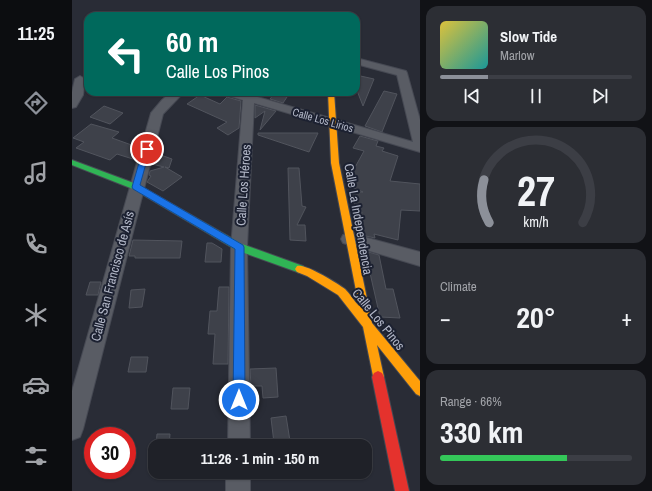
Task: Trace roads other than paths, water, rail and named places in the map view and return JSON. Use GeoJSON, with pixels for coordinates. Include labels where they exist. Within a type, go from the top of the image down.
{"type":"FeatureCollection","features":[{"type":"Feature","properties":{"kind":"street"},"geometry":{"type":"LineString","coordinates":[[360,62],[402,73],[420,144]]}},
{"type":"Feature","properties":{"kind":"street"},"geometry":{"type":"LineString","coordinates":[[72,105],[77,95],[80,79]]}},
{"type":"Feature","properties":{"kind":"street","name":"Calle San Francisco de Asís"},"geometry":{"type":"LineString","coordinates":[[72,428],[157,113],[173,96]]}},
{"type":"Feature","properties":{"kind":"street","name":"Calle Los Héroes"},"geometry":{"type":"LineString","coordinates":[[238,439],[239,247],[249,96]]}},
{"type":"Feature","properties":{"kind":"street","name":"Calle Los Lirios"},"geometry":{"type":"LineString","coordinates":[[252,96],[333,123],[420,148]]}},
{"type":"Feature","properties":{"kind":"street","name":"Calle La Independencia"},"geometry":{"type":"LineString","coordinates":[[331,96],[336,164],[349,239],[402,491]]}},
{"type":"Feature","properties":{"kind":"street","name":"Calle Los Pinos"},"geometry":{"type":"LineString","coordinates":[[72,162],[136,187],[239,247],[310,273],[341,292],[366,325],[420,390]]}},
{"type":"Feature","properties":{"kind":"street"},"geometry":{"type":"LineString","coordinates":[[349,239],[420,259]]}},
{"type":"Feature","properties":{"kind":"street"},"geometry":{"type":"LineString","coordinates":[[238,479],[238,491]]}}]}
